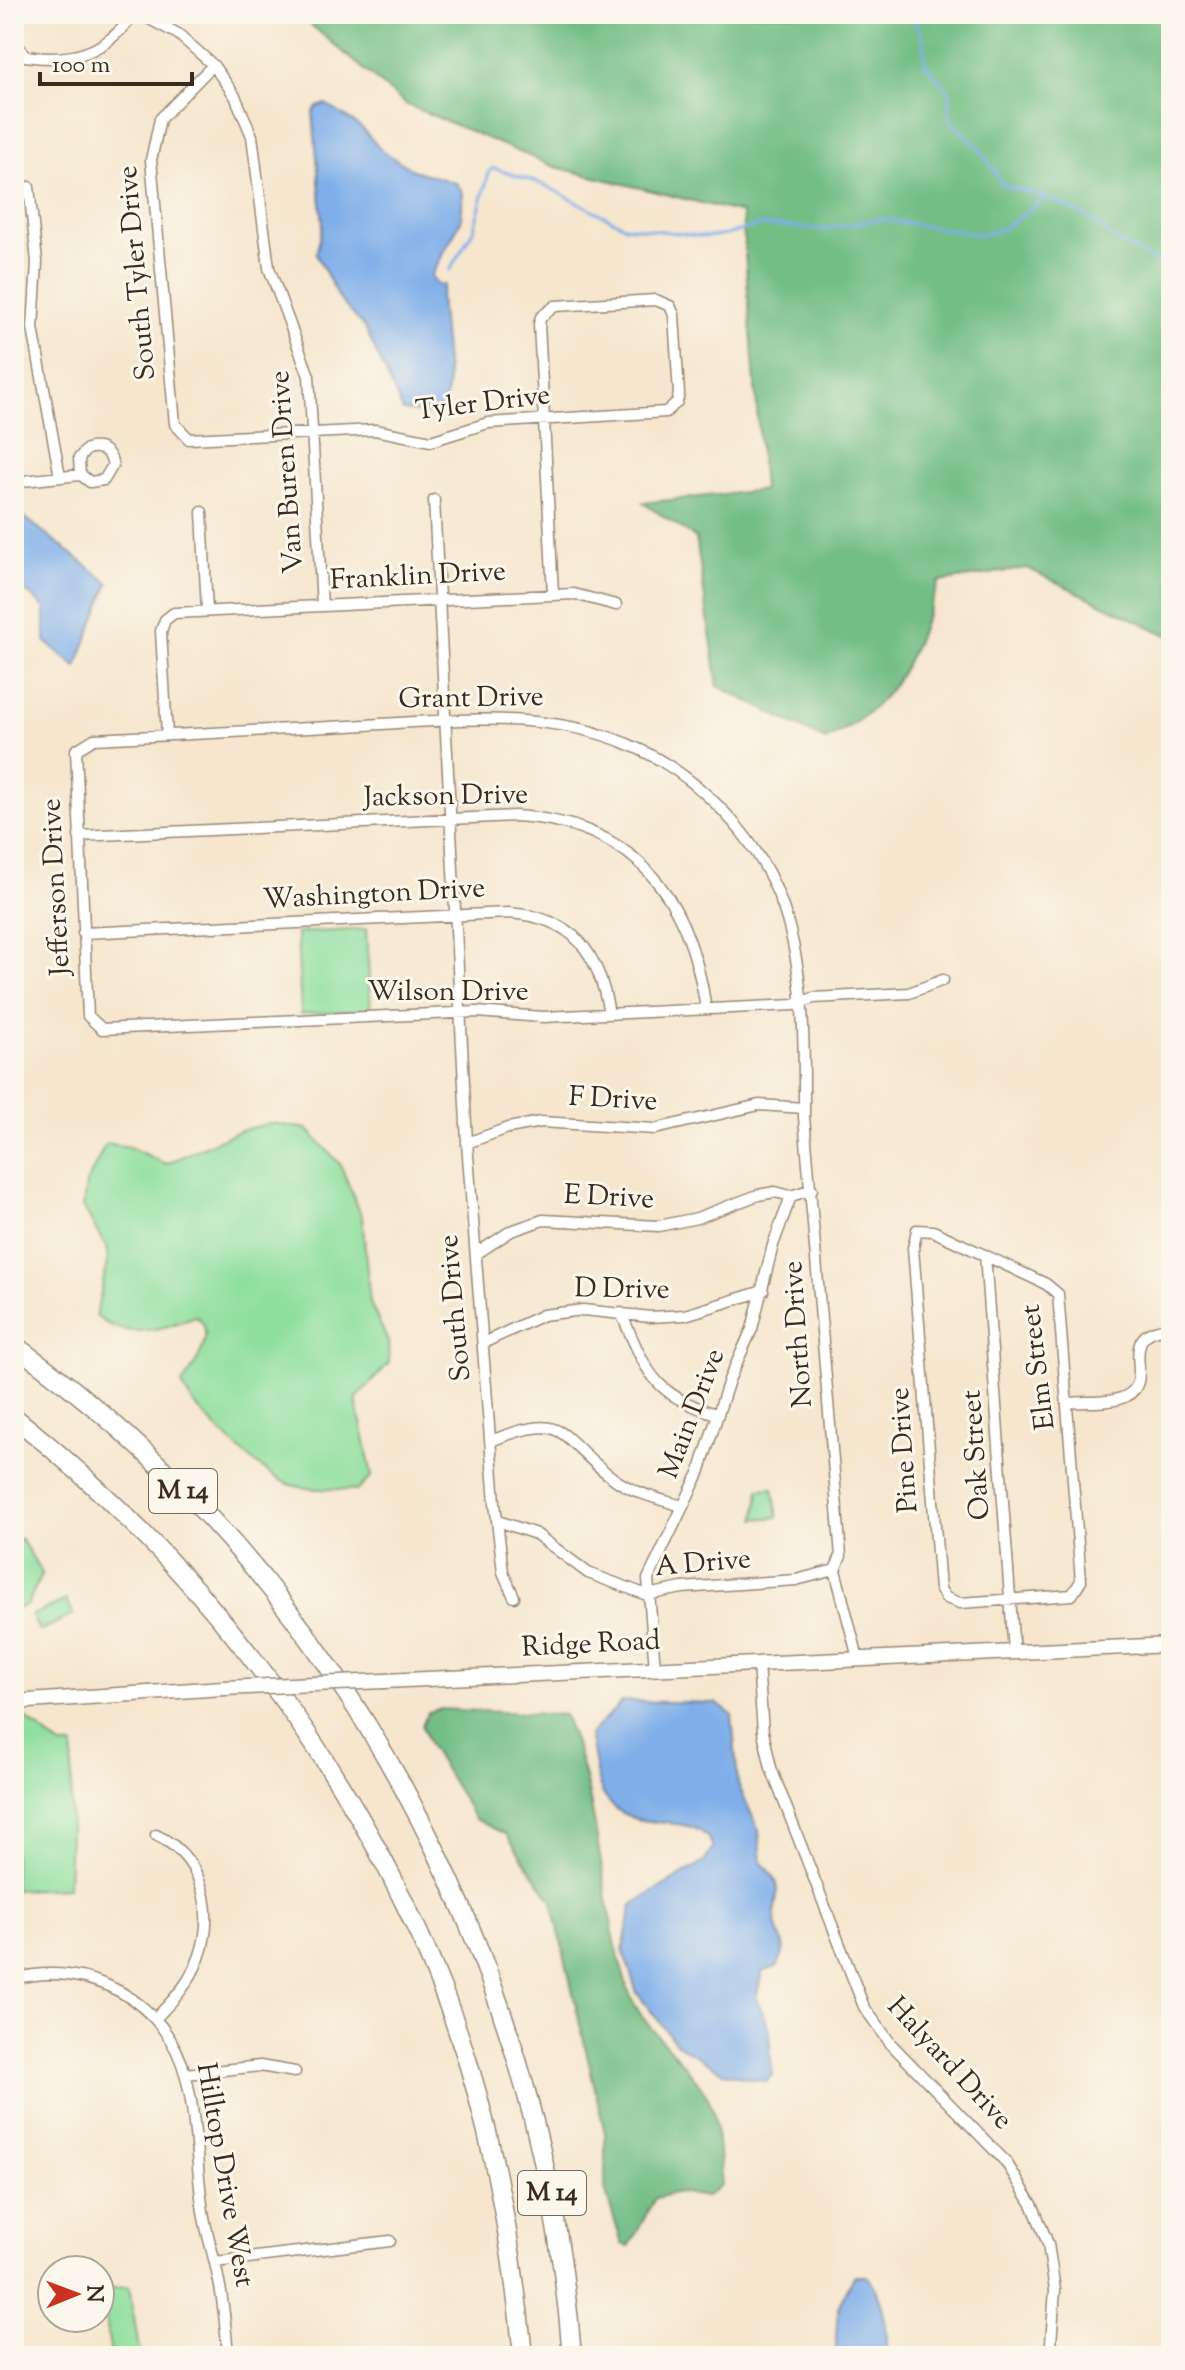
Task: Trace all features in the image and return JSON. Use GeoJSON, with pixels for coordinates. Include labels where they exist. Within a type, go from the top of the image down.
{"type":"FeatureCollection","features":[{"type":"Feature","properties":{"kind":"highway","name":"M 14"},"geometry":{"type":"LineString","coordinates":[[14,1345],[134,1443],[242,1555],[330,1669],[402,1784],[453,1884],[511,2033],[549,2177],[567,2283],[572,2356]]}},
{"type":"Feature","properties":{"kind":"highway","name":"M 14"},"geometry":{"type":"LineString","coordinates":[[14,1417],[113,1502],[214,1611],[281,1696],[358,1817],[427,1953],[462,2046],[501,2194],[514,2264],[523,2356]]}},
{"type":"Feature","properties":{"kind":"street"},"geometry":{"type":"LineString","coordinates":[[14,40],[25,56],[61,58],[95,51],[116,38],[137,14]]}},
{"type":"Feature","properties":{"kind":"street","name":"Van Buren Drive"},"geometry":{"type":"LineString","coordinates":[[137,14],[178,34],[213,65],[235,96],[252,136],[269,268],[307,364],[322,606]]}},
{"type":"Feature","properties":{"kind":"street","name":"South Tyler Drive"},"geometry":{"type":"LineString","coordinates":[[174,410],[151,181],[156,132],[160,119],[213,65]]}},
{"type":"Feature","properties":{"kind":"street"},"geometry":{"type":"LineString","coordinates":[[29,187],[37,262],[33,328],[60,477]]}},
{"type":"Feature","properties":{"kind":"street","name":"Tyler Drive"},"geometry":{"type":"LineString","coordinates":[[174,410],[178,431],[194,440],[375,430],[431,441],[488,423],[545,420],[666,412],[674,407],[679,394],[674,315],[670,306],[656,300],[555,306],[543,314],[539,324],[545,420]]}},
{"type":"Feature","properties":{"kind":"street"},"geometry":{"type":"LineString","coordinates":[[545,420],[553,594]]}},
{"type":"Feature","properties":{"kind":"street"},"geometry":{"type":"LineString","coordinates":[[14,482],[80,475]]}},
{"type":"Feature","properties":{"kind":"street","name":"South Drive"},"geometry":{"type":"LineString","coordinates":[[434,500],[467,1143],[503,1572],[514,1597]]}},
{"type":"Feature","properties":{"kind":"street"},"geometry":{"type":"LineString","coordinates":[[202,512],[207,611]]}},
{"type":"Feature","properties":{"kind":"street","name":"Franklin Drive"},"geometry":{"type":"LineString","coordinates":[[167,735],[162,624],[174,613],[553,594],[585,595],[616,605]]}},
{"type":"Feature","properties":{"kind":"street","name":"Grant Drive"},"geometry":{"type":"LineString","coordinates":[[80,745],[94,739],[444,721],[523,719],[582,727],[639,748],[694,783],[740,830],[772,879],[792,936],[802,1002]]}},
{"type":"Feature","properties":{"kind":"street","name":"Jefferson Drive"},"geometry":{"type":"LineString","coordinates":[[80,745],[75,756],[83,933],[88,1016],[95,1026]]}},
{"type":"Feature","properties":{"kind":"street","name":"Jackson Drive"},"geometry":{"type":"LineString","coordinates":[[79,836],[449,818],[515,816],[549,819],[591,832],[625,852],[658,881],[683,919],[698,959],[706,1009]]}},
{"type":"Feature","properties":{"kind":"street","name":"Washington Drive"},"geometry":{"type":"LineString","coordinates":[[83,933],[525,914],[562,927],[580,941],[596,963],[609,1014]]}},
{"type":"Feature","properties":{"kind":"street","name":"Wilson Drive"},"geometry":{"type":"LineString","coordinates":[[95,1026],[106,1029],[458,1012],[543,1017],[706,1009],[917,992],[943,980]]}},
{"type":"Feature","properties":{"kind":"street","name":"North Drive"},"geometry":{"type":"LineString","coordinates":[[802,1002],[804,1108],[841,1556],[835,1570],[858,1658]]}},
{"type":"Feature","properties":{"kind":"street","name":"F Drive"},"geometry":{"type":"LineString","coordinates":[[467,1143],[508,1128],[541,1122],[655,1129],[759,1105],[804,1108]]}},
{"type":"Feature","properties":{"kind":"street"},"geometry":{"type":"LineString","coordinates":[[791,1196],[812,1189]]}},
{"type":"Feature","properties":{"kind":"street","name":"E Drive"},"geometry":{"type":"LineString","coordinates":[[476,1254],[511,1231],[543,1220],[659,1226],[697,1218],[758,1195],[775,1192],[791,1196]]}},
{"type":"Feature","properties":{"kind":"street","name":"Main Drive"},"geometry":{"type":"LineString","coordinates":[[655,1669],[648,1579],[699,1473],[716,1414],[752,1329],[773,1245],[791,1196]]}},
{"type":"Feature","properties":{"kind":"street","name":"Elm Street"},"geometry":{"type":"LineString","coordinates":[[917,1230],[933,1231],[1058,1294],[1079,1542]]}},
{"type":"Feature","properties":{"kind":"street","name":"Pine Drive"},"geometry":{"type":"LineString","coordinates":[[917,1230],[913,1248],[940,1589],[956,1603],[1067,1596],[1075,1592],[1081,1581],[1079,1542]]}},
{"type":"Feature","properties":{"kind":"street","name":"Oak Street"},"geometry":{"type":"LineString","coordinates":[[985,1255],[1014,1652]]}},
{"type":"Feature","properties":{"kind":"street","name":"D Drive"},"geometry":{"type":"LineString","coordinates":[[483,1343],[543,1315],[583,1310],[685,1315],[763,1291]]}},
{"type":"Feature","properties":{"kind":"street"},"geometry":{"type":"LineString","coordinates":[[621,1313],[636,1347],[663,1389],[682,1403],[716,1414]]}},
{"type":"Feature","properties":{"kind":"street"},"geometry":{"type":"LineString","coordinates":[[1069,1403],[1120,1398],[1132,1393],[1139,1380],[1137,1355],[1142,1339],[1149,1332],[1171,1328]]}},
{"type":"Feature","properties":{"kind":"street"},"geometry":{"type":"LineString","coordinates":[[491,1441],[528,1426],[554,1428],[571,1438],[620,1483],[682,1506]]}},
{"type":"Feature","properties":{"kind":"street","name":"A Drive"},"geometry":{"type":"LineString","coordinates":[[498,1521],[536,1534],[588,1573],[647,1595],[682,1588],[796,1580],[835,1570]]}},
{"type":"Feature","properties":{"kind":"street","name":"Ridge Road"},"geometry":{"type":"LineString","coordinates":[[14,1702],[223,1688],[1171,1645]]}},
{"type":"Feature","properties":{"kind":"street","name":"Halyard Drive"},"geometry":{"type":"LineString","coordinates":[[758,1664],[763,1732],[771,1768],[864,2007],[891,2044],[1006,2162],[1042,2225],[1055,2290],[1050,2356]]}},
{"type":"Feature","properties":{"kind":"street"},"geometry":{"type":"LineString","coordinates":[[155,2019],[190,1977],[202,1946],[206,1924],[202,1887],[193,1863],[172,1842],[156,1835]]}},
{"type":"Feature","properties":{"kind":"street","name":"Hilltop Drive West"},"geometry":{"type":"LineString","coordinates":[[14,1979],[52,1974],[98,1981],[134,2000],[155,2019],[174,2046],[186,2074],[203,2210],[215,2262],[228,2356]]}},
{"type":"Feature","properties":{"kind":"street"},"geometry":{"type":"LineString","coordinates":[[186,2074],[260,2066],[295,2072]]}},
{"type":"Feature","properties":{"kind":"street"},"geometry":{"type":"LineString","coordinates":[[215,2262],[390,2241]]}},
{"type":"Feature","properties":{"kind":"green space"},"geometry":{"type":"Polygon","coordinates":[[[298,14],[1171,14],[1171,637],[1027,568],[939,582],[911,655],[900,675],[871,710],[825,740],[718,686],[696,538],[643,503],[763,490],[742,213],[555,167],[405,104],[298,14]]]}},
{"type":"Feature","properties":{"kind":"green space"},"geometry":{"type":"Polygon","coordinates":[[[366,929],[371,1010],[301,1014],[297,933],[366,929]]]}},
{"type":"Feature","properties":{"kind":"green space"},"geometry":{"type":"Polygon","coordinates":[[[271,1123],[307,1129],[340,1164],[362,1217],[370,1303],[388,1341],[389,1363],[356,1399],[372,1476],[358,1490],[310,1488],[284,1482],[243,1452],[211,1423],[182,1384],[198,1359],[205,1339],[202,1322],[195,1316],[157,1329],[131,1331],[107,1324],[96,1316],[108,1258],[106,1247],[83,1207],[86,1184],[106,1143],[129,1147],[166,1164],[236,1132],[271,1123]]]}},
{"type":"Feature","properties":{"kind":"green space"},"geometry":{"type":"Polygon","coordinates":[[[773,1488],[778,1517],[756,1519],[759,1489],[773,1488]]]}},
{"type":"Feature","properties":{"kind":"green space"},"geometry":{"type":"Polygon","coordinates":[[[14,1538],[21,1539],[42,1573],[27,1605],[14,1610],[14,1538]]]}},
{"type":"Feature","properties":{"kind":"green space"},"geometry":{"type":"Polygon","coordinates":[[[66,1600],[73,1615],[39,1631],[32,1615],[66,1600]]]}},
{"type":"Feature","properties":{"kind":"green space"},"geometry":{"type":"Polygon","coordinates":[[[439,1709],[564,1715],[586,1783],[611,1923],[629,1992],[645,2020],[701,2086],[712,2108],[722,2184],[705,2197],[678,2192],[655,2198],[629,2247],[622,2244],[605,2189],[605,2133],[552,1901],[506,1834],[475,1819],[429,1744],[422,1726],[428,1712],[439,1709]]]}},
{"type":"Feature","properties":{"kind":"green space"},"geometry":{"type":"Polygon","coordinates":[[[14,1716],[23,1716],[61,1746],[73,1746],[68,1888],[14,1890],[14,1716]]]}},
{"type":"Feature","properties":{"kind":"green space"},"geometry":{"type":"Polygon","coordinates":[[[129,2287],[140,2356],[111,2356],[108,2334],[116,2334],[116,2288],[129,2287]]]}},
{"type":"Feature","properties":{"kind":"water"},"geometry":{"type":"Polygon","coordinates":[[[326,104],[362,128],[381,150],[413,170],[456,183],[463,193],[461,221],[431,276],[437,284],[444,285],[440,298],[448,385],[443,408],[433,414],[403,411],[365,328],[340,300],[316,254],[323,226],[313,113],[317,107],[326,104]]]}},
{"type":"Feature","properties":{"kind":"water"},"geometry":{"type":"Polygon","coordinates":[[[14,509],[109,583],[76,667],[45,641],[45,608],[14,580],[14,509]]]}},
{"type":"Feature","properties":{"kind":"water"},"geometry":{"type":"Polygon","coordinates":[[[623,1701],[716,1703],[732,1715],[738,1784],[759,1831],[762,1863],[778,1887],[775,1916],[783,1954],[777,1967],[762,1972],[756,1998],[769,2027],[772,2075],[766,2082],[725,2073],[676,2043],[637,1993],[623,1950],[632,1905],[705,1861],[713,1847],[705,1835],[693,1828],[632,1817],[617,1810],[605,1797],[597,1776],[589,1735],[623,1701]]]}},
{"type":"Feature","properties":{"kind":"water"},"geometry":{"type":"Polygon","coordinates":[[[854,2276],[867,2276],[877,2293],[886,2325],[887,2356],[835,2356],[838,2307],[854,2276]]]}},
{"type":"Feature","properties":{"kind":"waterway"},"geometry":{"type":"LineString","coordinates":[[912,14],[923,37],[925,64],[950,92],[949,119],[980,149],[1004,186],[1047,197],[1094,221],[1116,240],[1171,270]]}},
{"type":"Feature","properties":{"kind":"waterway"},"geometry":{"type":"LineString","coordinates":[[450,270],[474,229],[489,172],[493,168],[542,184],[624,226],[706,237],[726,235],[759,225],[824,229],[881,219],[982,235],[1004,228],[1047,197]]}}]}
